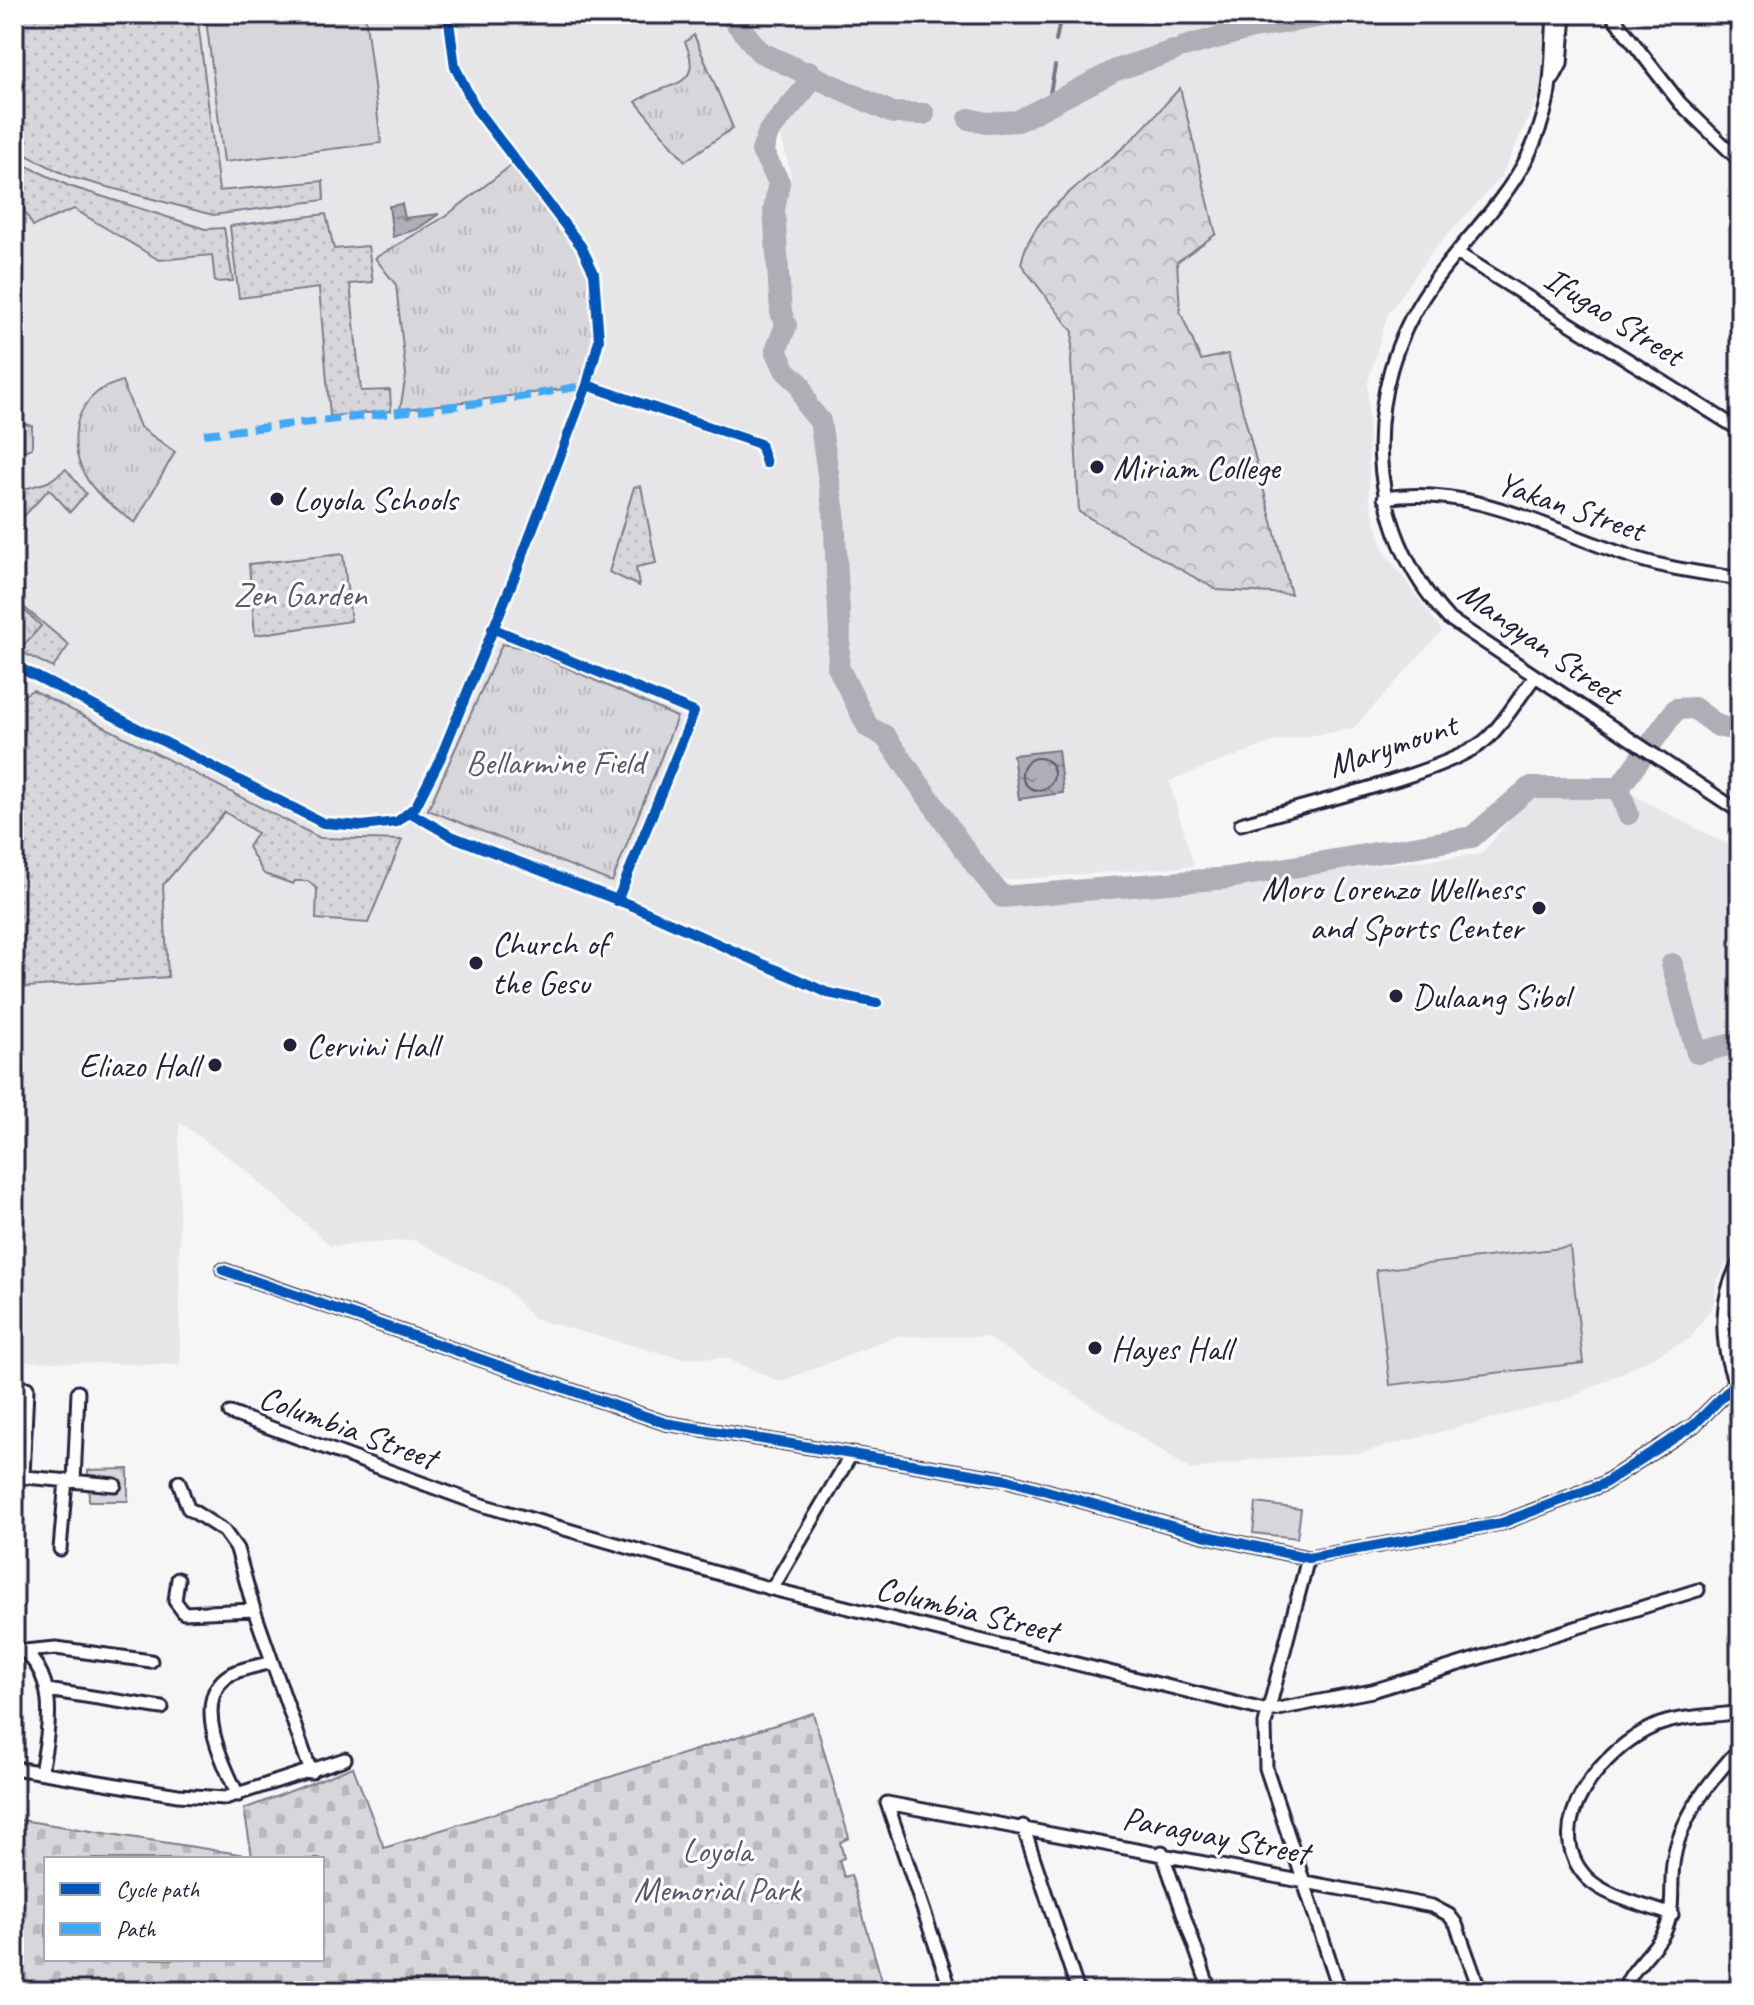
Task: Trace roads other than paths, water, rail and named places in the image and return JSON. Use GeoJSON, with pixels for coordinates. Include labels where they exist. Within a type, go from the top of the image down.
{"type":"FeatureCollection","features":[{"type":"Feature","properties":{"kind":"street","name":"Mangyan Street"},"geometry":{"type":"LineString","coordinates":[[1554,14],[1553,80],[1547,111],[1515,179],[1430,287],[1402,333],[1382,406],[1378,450],[1384,498],[1403,553],[1435,604],[1448,618],[1740,812]]}},
{"type":"Feature","properties":{"kind":"street","name":"Mangyan Street"},"geometry":{"type":"LineString","coordinates":[[1553,80],[1561,64],[1565,14]]}},
{"type":"Feature","properties":{"kind":"street"},"geometry":{"type":"LineString","coordinates":[[1611,14],[1680,103],[1740,161]]}},
{"type":"Feature","properties":{"kind":"street","name":"Ifugao Street"},"geometry":{"type":"LineString","coordinates":[[1457,253],[1740,430]]}},
{"type":"Feature","properties":{"kind":"street","name":"Yakan Street"},"geometry":{"type":"LineString","coordinates":[[1384,498],[1462,500],[1521,513],[1630,557],[1740,579]]}},
{"type":"Feature","properties":{"kind":"street","name":"Marymount"},"geometry":{"type":"LineString","coordinates":[[1241,824],[1411,775],[1464,753],[1489,737],[1534,678]]}},
{"type":"Feature","properties":{"kind":"street"},"geometry":{"type":"LineString","coordinates":[[223,1270],[665,1423],[1008,1480],[1203,1535],[1308,1558],[1502,1523],[1603,1484],[1656,1453],[1738,1388],[1725,1346],[1723,1316],[1734,1272],[1740,1262]]}},
{"type":"Feature","properties":{"kind":"street"},"geometry":{"type":"LineString","coordinates":[[14,1494],[27,1388]]}},
{"type":"Feature","properties":{"kind":"street"},"geometry":{"type":"LineString","coordinates":[[60,1549],[78,1392]]}},
{"type":"Feature","properties":{"kind":"street","name":"Columbia Street"},"geometry":{"type":"LineString","coordinates":[[230,1413],[482,1505],[772,1589],[1268,1711],[1335,1701],[1372,1691],[1698,1590]]}},
{"type":"Feature","properties":{"kind":"street"},"geometry":{"type":"LineString","coordinates":[[772,1589],[852,1453]]}},
{"type":"Feature","properties":{"kind":"street"},"geometry":{"type":"LineString","coordinates":[[17,1476],[115,1485]]}},
{"type":"Feature","properties":{"kind":"street"},"geometry":{"type":"LineString","coordinates":[[179,1482],[188,1508],[224,1531],[232,1541],[311,1772]]}},
{"type":"Feature","properties":{"kind":"street"},"geometry":{"type":"LineString","coordinates":[[1308,1558],[1263,1736],[1266,1768],[1340,1991]]}},
{"type":"Feature","properties":{"kind":"street"},"geometry":{"type":"LineString","coordinates":[[178,1579],[175,1598],[184,1613],[254,1610]]}},
{"type":"Feature","properties":{"kind":"street"},"geometry":{"type":"LineString","coordinates":[[19,1648],[56,1648],[151,1661]]}},
{"type":"Feature","properties":{"kind":"street"},"geometry":{"type":"LineString","coordinates":[[19,1648],[47,1690],[50,1714],[41,1772]]}},
{"type":"Feature","properties":{"kind":"street"},"geometry":{"type":"LineString","coordinates":[[238,1795],[216,1748],[212,1720],[215,1690],[226,1676],[272,1662]]}},
{"type":"Feature","properties":{"kind":"street"},"geometry":{"type":"LineString","coordinates":[[47,1690],[162,1708]]}},
{"type":"Feature","properties":{"kind":"street"},"geometry":{"type":"LineString","coordinates":[[1672,1915],[1601,1889],[1587,1878],[1572,1849],[1571,1825],[1576,1804],[1607,1760],[1631,1739],[1674,1721],[1740,1712]]}},
{"type":"Feature","properties":{"kind":"street"},"geometry":{"type":"LineString","coordinates":[[1624,1991],[1655,1947],[1672,1915],[1675,1849],[1697,1802],[1740,1748]]}},
{"type":"Feature","properties":{"kind":"street"},"geometry":{"type":"LineString","coordinates":[[14,1768],[189,1796],[225,1798],[345,1759]]}},
{"type":"Feature","properties":{"kind":"street","name":"Paraguay Street"},"geometry":{"type":"LineString","coordinates":[[951,1991],[887,1803],[1162,1852],[1441,1909],[1456,1924],[1480,1991]]}},
{"type":"Feature","properties":{"kind":"street"},"geometry":{"type":"LineString","coordinates":[[1023,1826],[1078,1991]]}},
{"type":"Feature","properties":{"kind":"street"},"geometry":{"type":"LineString","coordinates":[[1162,1852],[1210,1991]]}},
{"type":"Feature","properties":{"kind":"water"},"geometry":{"type":"Polygon","coordinates":[[[402,204],[405,218],[439,214],[417,229],[393,237],[389,206],[402,204]]]}},
{"type":"Feature","properties":{"kind":"water"},"geometry":{"type":"Polygon","coordinates":[[[1058,750],[1063,793],[1019,799],[1013,755],[1058,750]]]}},
{"type":"Feature","properties":{"kind":"waterway"},"geometry":{"type":"LineString","coordinates":[[729,14],[760,52],[893,113],[924,114]]}},
{"type":"Feature","properties":{"kind":"waterway"},"geometry":{"type":"LineString","coordinates":[[1056,41],[1061,14]]}},
{"type":"Feature","properties":{"kind":"waterway"},"geometry":{"type":"LineString","coordinates":[[1184,47],[1253,28],[1335,14]]}},
{"type":"Feature","properties":{"kind":"waterway"},"geometry":{"type":"LineString","coordinates":[[969,119],[986,123],[1018,121],[1116,70],[1173,51]]}},
{"type":"Feature","properties":{"kind":"waterway"},"geometry":{"type":"LineString","coordinates":[[1048,104],[1055,66]]}},
{"type":"Feature","properties":{"kind":"waterway"},"geometry":{"type":"LineString","coordinates":[[810,72],[804,90],[769,131],[762,151],[779,182],[774,210],[781,312],[786,326],[776,350],[785,370],[800,384],[808,407],[820,421],[834,513],[840,634],[838,667],[868,727],[885,736],[977,867],[1002,897],[1228,878],[1472,837],[1529,788],[1619,788],[1628,814]]}},
{"type":"Feature","properties":{"kind":"waterway"},"geometry":{"type":"LineString","coordinates":[[1619,788],[1676,709],[1694,708],[1718,726],[1740,731]]}},
{"type":"Feature","properties":{"kind":"waterway"},"geometry":{"type":"LineString","coordinates":[[1672,964],[1697,1053],[1740,1042]]}},
{"type":"Feature","properties":{"kind":"place","name":"Miriam College"},"geometry":{"type":"Point","coordinates":[1097,467]}},
{"type":"Feature","properties":{"kind":"place","name":"Loyola Schools"},"geometry":{"type":"Point","coordinates":[277,499]}},
{"type":"Feature","properties":{"kind":"place","name":"Moro Lorenzo Wellness and Sports Center"},"geometry":{"type":"Point","coordinates":[1539,908]}},
{"type":"Feature","properties":{"kind":"place","name":"Church of the Gesu"},"geometry":{"type":"Point","coordinates":[476,963]}},
{"type":"Feature","properties":{"kind":"place","name":"Dulaang Sibol"},"geometry":{"type":"Point","coordinates":[1396,996]}},
{"type":"Feature","properties":{"kind":"place","name":"Cervini Hall"},"geometry":{"type":"Point","coordinates":[290,1045]}},
{"type":"Feature","properties":{"kind":"place","name":"Eliazo Hall"},"geometry":{"type":"Point","coordinates":[215,1065]}},
{"type":"Feature","properties":{"kind":"place","name":"Hayes Hall"},"geometry":{"type":"Point","coordinates":[1095,1348]}},
{"type":"Feature","properties":{"kind":"park label","name":"Zen Garden"},"geometry":{"type":"Point","coordinates":[300,594]}},
{"type":"Feature","properties":{"kind":"park label","name":"Bellarmine Field"},"geometry":{"type":"Point","coordinates":[555,762]}},
{"type":"Feature","properties":{"kind":"park label","name":"Loyola Memorial Park"},"geometry":{"type":"Point","coordinates":[717,1870]}}]}
